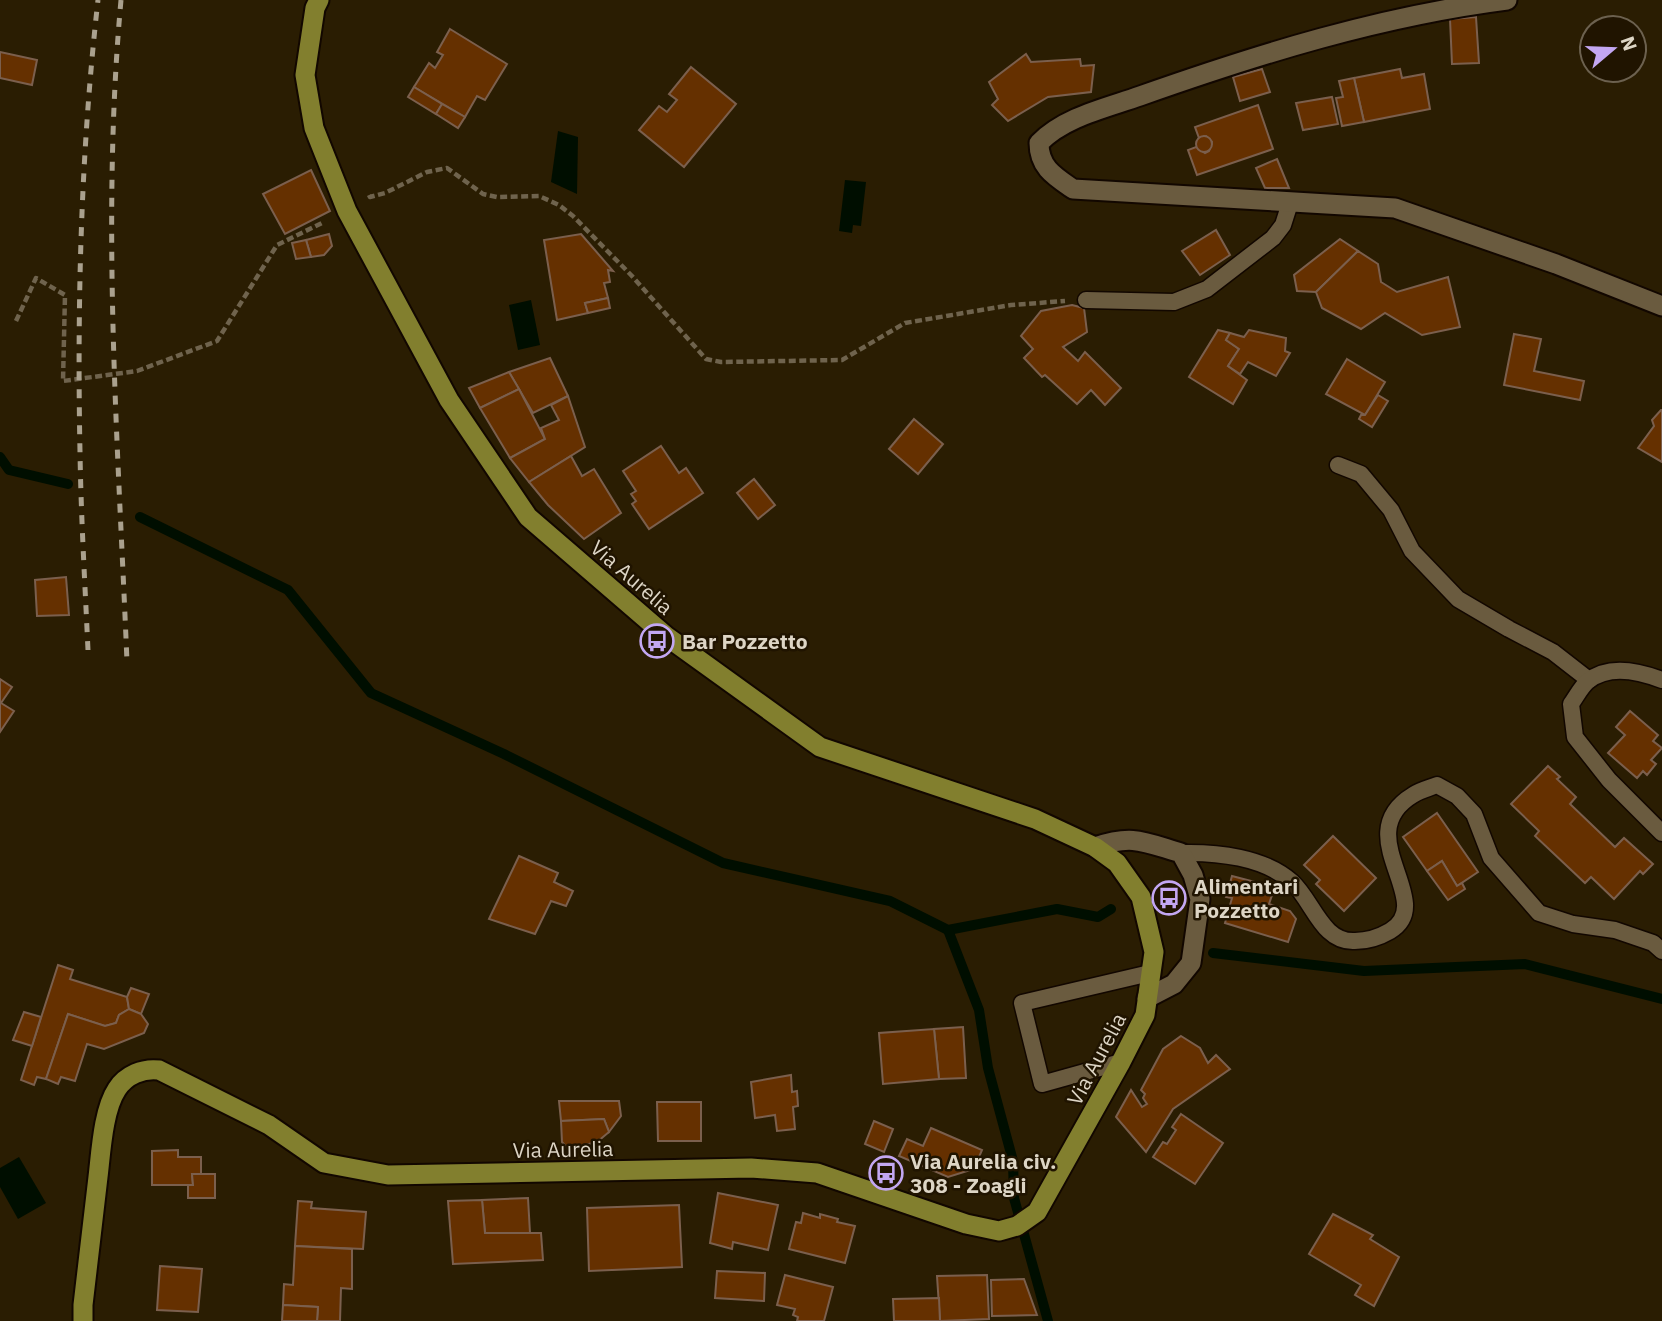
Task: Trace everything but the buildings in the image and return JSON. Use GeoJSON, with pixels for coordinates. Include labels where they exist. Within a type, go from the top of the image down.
{"type":"FeatureCollection","features":[{"type":"Feature","properties":{"kind":"main road","name":"Via Aurelia"},"geometry":{"type":"LineString","coordinates":[[83,1321],[102,1148],[110,1103],[118,1087],[127,1078],[150,1069],[159,1070],[269,1125],[324,1163],[388,1175],[751,1168],[817,1173],[966,1224],[999,1231],[1017,1226],[1037,1212],[1145,1015],[1154,952],[1141,897],[1117,863],[1095,847],[1035,819],[820,747],[666,636],[528,517],[449,400],[347,211],[314,128],[305,75],[315,8],[319,0]]}},
{"type":"Feature","properties":{"kind":"street"},"geometry":{"type":"LineString","coordinates":[[1507,0],[1458,6],[1331,34],[1190,78],[1079,118],[1048,133],[1038,143],[1039,156],[1052,174],[1073,188],[1395,208],[1556,264],[1662,306]]}},
{"type":"Feature","properties":{"kind":"street"},"geometry":{"type":"LineString","coordinates":[[1095,847],[1118,839],[1137,840],[1181,853],[1192,875],[1200,899],[1191,963],[1174,984],[1147,998]]}},
{"type":"Feature","properties":{"kind":"lane"},"geometry":{"type":"LineString","coordinates":[[1086,300],[1174,302],[1207,289],[1273,238],[1283,225],[1290,203]]}},
{"type":"Feature","properties":{"kind":"lane"},"geometry":{"type":"LineString","coordinates":[[1338,465],[1361,474],[1391,510],[1412,551],[1458,599],[1553,652],[1588,680]]}},
{"type":"Feature","properties":{"kind":"lane"},"geometry":{"type":"LineString","coordinates":[[1662,680],[1636,670],[1613,671],[1588,680],[1572,704],[1575,737],[1608,780],[1662,833]]}},
{"type":"Feature","properties":{"kind":"lane"},"geometry":{"type":"LineString","coordinates":[[1181,853],[1208,852],[1264,865],[1292,882],[1327,930],[1345,942],[1371,941],[1393,930],[1405,911],[1404,886],[1390,858],[1387,831],[1394,812],[1412,795],[1437,785],[1457,796],[1474,814],[1490,858],[1539,913],[1573,924],[1615,930],[1653,943],[1662,951]]}},
{"type":"Feature","properties":{"kind":"lane"},"geometry":{"type":"LineString","coordinates":[[1121,1062],[1042,1084],[1022,1003],[1150,973]]}},
{"type":"Feature","properties":{"kind":"path"},"geometry":{"type":"LineString","coordinates":[[370,197],[426,172],[447,167],[483,194],[498,197],[539,196],[559,205],[631,275],[706,359],[721,362],[842,360],[905,323],[1011,305],[1086,300]]}},
{"type":"Feature","properties":{"kind":"path"},"geometry":{"type":"LineString","coordinates":[[16,321],[36,278],[65,295],[63,381],[137,370],[217,341],[277,245],[347,211]]}},
{"type":"Feature","properties":{"kind":"shaded area"},"geometry":{"type":"Polygon","coordinates":[[[558,131],[578,137],[577,194],[551,182],[558,131]]]}},
{"type":"Feature","properties":{"kind":"shaded area"},"geometry":{"type":"Polygon","coordinates":[[[845,180],[866,182],[861,226],[853,225],[852,233],[839,231],[845,180]]]}},
{"type":"Feature","properties":{"kind":"shaded area"},"geometry":{"type":"Polygon","coordinates":[[[531,300],[540,345],[518,350],[509,305],[531,300]]]}},
{"type":"Feature","properties":{"kind":"shaded area"},"geometry":{"type":"Polygon","coordinates":[[[19,1157],[46,1203],[18,1219],[0,1187],[0,1168],[19,1157]]]}},
{"type":"Feature","properties":{"kind":"waterway"},"geometry":{"type":"LineString","coordinates":[[0,457],[9,470],[68,484]]}},
{"type":"Feature","properties":{"kind":"waterway"},"geometry":{"type":"LineString","coordinates":[[140,517],[288,590],[371,693],[504,754],[723,863],[890,901],[948,930],[1057,909],[1098,917],[1111,909]]}},
{"type":"Feature","properties":{"kind":"waterway"},"geometry":{"type":"LineString","coordinates":[[948,930],[979,1010],[988,1068],[1013,1161],[1014,1198],[1048,1321]]}},
{"type":"Feature","properties":{"kind":"waterway"},"geometry":{"type":"LineString","coordinates":[[1213,953],[1364,971],[1525,964],[1662,999]]}},
{"type":"Feature","properties":{"kind":"railway"},"geometry":{"type":"LineString","coordinates":[[88,650],[79,396],[80,283],[84,169],[98,0]]}},
{"type":"Feature","properties":{"kind":"railway"},"geometry":{"type":"LineString","coordinates":[[121,0],[112,165],[112,248],[127,662]]}},
{"type":"Feature","properties":{"kind":"place","name":"Bar Pozzetto"},"geometry":{"type":"Point","coordinates":[657,641]}},
{"type":"Feature","properties":{"kind":"place","name":"Alimentari Pozzetto"},"geometry":{"type":"Point","coordinates":[1169,898]}},
{"type":"Feature","properties":{"kind":"place","name":"Via Aurelia civ. 308 - Zoagli"},"geometry":{"type":"Point","coordinates":[886,1173]}}]}
